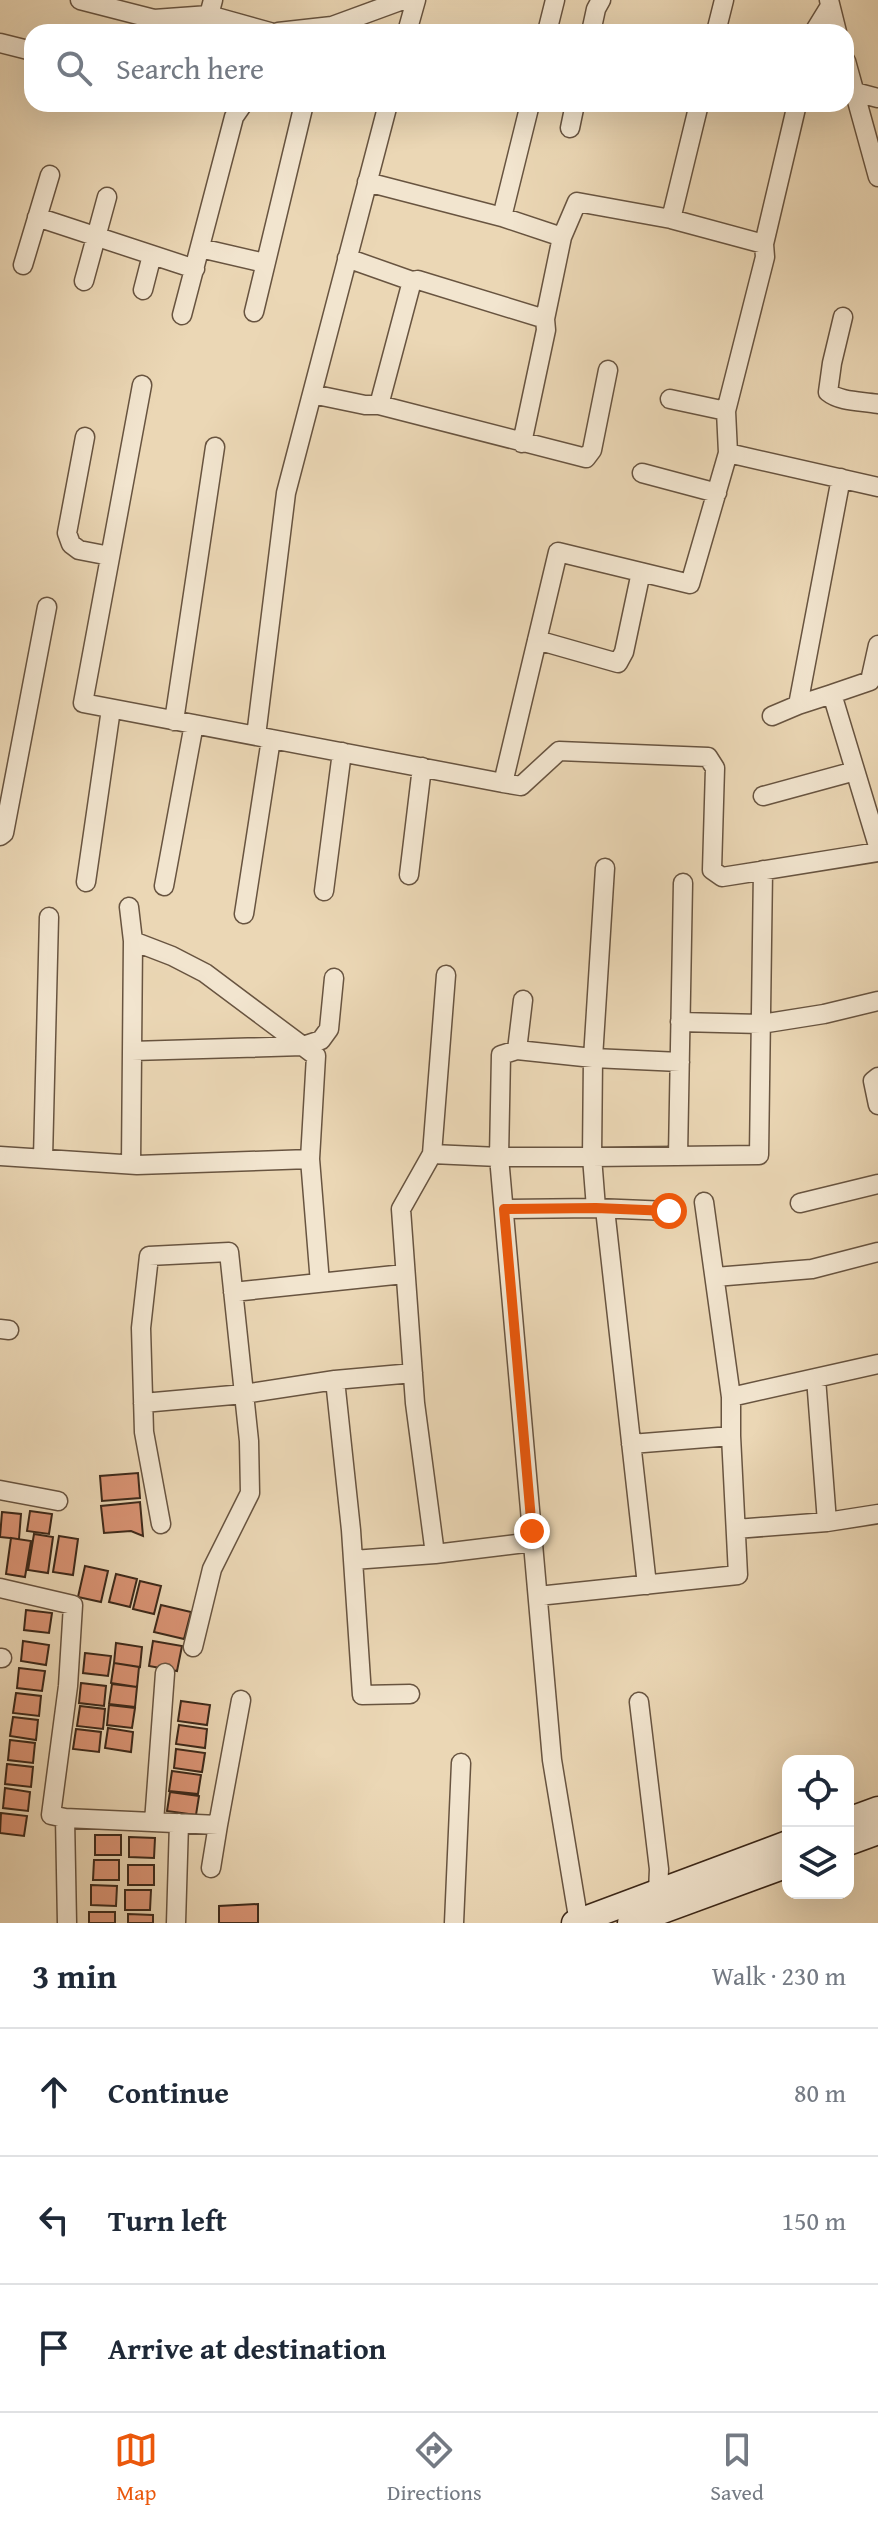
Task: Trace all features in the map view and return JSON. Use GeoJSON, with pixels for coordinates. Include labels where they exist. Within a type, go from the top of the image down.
{"type":"FeatureCollection","features":[{"type":"Feature","properties":{"kind":"street"},"geometry":{"type":"LineString","coordinates":[[80,0],[122,5],[154,19],[211,7],[251,24]]}},
{"type":"Feature","properties":{"kind":"street"},"geometry":{"type":"LineString","coordinates":[[351,19],[360,0]]}},
{"type":"Feature","properties":{"kind":"street"},"geometry":{"type":"LineString","coordinates":[[340,24],[403,0]]}},
{"type":"Feature","properties":{"kind":"street"},"geometry":{"type":"LineString","coordinates":[[409,24],[416,0]]}},
{"type":"Feature","properties":{"kind":"street"},"geometry":{"type":"LineString","coordinates":[[549,24],[555,0]]}},
{"type":"Feature","properties":{"kind":"street"},"geometry":{"type":"LineString","coordinates":[[593,24],[601,0]]}},
{"type":"Feature","properties":{"kind":"street"},"geometry":{"type":"LineString","coordinates":[[718,24],[724,0]]}},
{"type":"Feature","properties":{"kind":"street"},"geometry":{"type":"LineString","coordinates":[[818,24],[829,3]]}},
{"type":"Feature","properties":{"kind":"street"},"geometry":{"type":"LineString","coordinates":[[829,3],[835,24]]}},
{"type":"Feature","properties":{"kind":"street"},"geometry":{"type":"LineString","coordinates":[[0,43],[24,49]]}},
{"type":"Feature","properties":{"kind":"street"},"geometry":{"type":"LineString","coordinates":[[854,89],[876,165]]}},
{"type":"Feature","properties":{"kind":"street"},"geometry":{"type":"LineString","coordinates":[[855,92],[878,98]]}},
{"type":"Feature","properties":{"kind":"street"},"geometry":{"type":"LineString","coordinates":[[182,315],[237,112]]}},
{"type":"Feature","properties":{"kind":"street"},"geometry":{"type":"LineString","coordinates":[[254,312],[302,112]]}},
{"type":"Feature","properties":{"kind":"street"},"geometry":{"type":"LineString","coordinates":[[244,914],[264,738],[286,493],[386,112]]}},
{"type":"Feature","properties":{"kind":"street"},"geometry":{"type":"LineString","coordinates":[[502,217],[528,112]]}},
{"type":"Feature","properties":{"kind":"street"},"geometry":{"type":"LineString","coordinates":[[570,128],[573,112]]}},
{"type":"Feature","properties":{"kind":"street"},"geometry":{"type":"LineString","coordinates":[[671,219],[697,112]]}},
{"type":"Feature","properties":{"kind":"street"},"geometry":{"type":"LineString","coordinates":[[503,783],[558,552],[690,584],[728,453],[726,411],[765,257],[764,244],[795,112]]}},
{"type":"Feature","properties":{"kind":"street"},"geometry":{"type":"LineString","coordinates":[[23,265],[50,175]]}},
{"type":"Feature","properties":{"kind":"street"},"geometry":{"type":"LineString","coordinates":[[367,182],[502,217],[562,237]]}},
{"type":"Feature","properties":{"kind":"street"},"geometry":{"type":"LineString","coordinates":[[84,281],[107,197]]}},
{"type":"Feature","properties":{"kind":"street"},"geometry":{"type":"LineString","coordinates":[[522,443],[562,237],[577,202],[671,219],[764,244]]}},
{"type":"Feature","properties":{"kind":"street"},"geometry":{"type":"LineString","coordinates":[[37,217],[195,269]]}},
{"type":"Feature","properties":{"kind":"street"},"geometry":{"type":"LineString","coordinates":[[200,248],[265,263]]}},
{"type":"Feature","properties":{"kind":"street"},"geometry":{"type":"LineString","coordinates":[[143,290],[152,255]]}},
{"type":"Feature","properties":{"kind":"street"},"geometry":{"type":"LineString","coordinates":[[347,258],[412,281],[418,280],[545,319]]}},
{"type":"Feature","properties":{"kind":"street"},"geometry":{"type":"LineString","coordinates":[[379,405],[412,281]]}},
{"type":"Feature","properties":{"kind":"street"},"geometry":{"type":"LineString","coordinates":[[843,317],[828,392],[839,398],[878,404]]}},
{"type":"Feature","properties":{"kind":"street"},"geometry":{"type":"LineString","coordinates":[[312,394],[379,405],[586,458],[592,450],[608,370]]}},
{"type":"Feature","properties":{"kind":"street"},"geometry":{"type":"LineString","coordinates":[[142,385],[83,703],[521,786],[559,751],[708,757],[715,768],[712,870],[722,877],[878,852]]}},
{"type":"Feature","properties":{"kind":"street"},"geometry":{"type":"LineString","coordinates":[[670,399],[726,411]]}},
{"type":"Feature","properties":{"kind":"street"},"geometry":{"type":"LineString","coordinates":[[85,437],[67,533],[71,544],[79,550],[110,556]]}},
{"type":"Feature","properties":{"kind":"street"},"geometry":{"type":"LineString","coordinates":[[174,721],[215,447]]}},
{"type":"Feature","properties":{"kind":"street"},"geometry":{"type":"LineString","coordinates":[[728,453],[878,487]]}},
{"type":"Feature","properties":{"kind":"street"},"geometry":{"type":"LineString","coordinates":[[642,473],[717,493]]}},
{"type":"Feature","properties":{"kind":"street"},"geometry":{"type":"LineString","coordinates":[[798,705],[841,478]]}},
{"type":"Feature","properties":{"kind":"street"},"geometry":{"type":"LineString","coordinates":[[537,640],[618,663],[624,652],[641,572]]}},
{"type":"Feature","properties":{"kind":"street"},"geometry":{"type":"LineString","coordinates":[[0,836],[4,833],[47,607]]}},
{"type":"Feature","properties":{"kind":"street"},"geometry":{"type":"LineString","coordinates":[[772,716],[798,705],[874,683],[878,645]]}},
{"type":"Feature","properties":{"kind":"street"},"geometry":{"type":"LineString","coordinates":[[832,694],[878,846]]}},
{"type":"Feature","properties":{"kind":"street"},"geometry":{"type":"LineString","coordinates":[[86,882],[111,709]]}},
{"type":"Feature","properties":{"kind":"street"},"geometry":{"type":"LineString","coordinates":[[164,886],[194,724]]}},
{"type":"Feature","properties":{"kind":"street"},"geometry":{"type":"LineString","coordinates":[[324,891],[342,752]]}},
{"type":"Feature","properties":{"kind":"street"},"geometry":{"type":"LineString","coordinates":[[409,875],[422,767]]}},
{"type":"Feature","properties":{"kind":"street"},"geometry":{"type":"LineString","coordinates":[[763,796],[855,771]]}},
{"type":"Feature","properties":{"kind":"street"},"geometry":{"type":"LineString","coordinates":[[605,868],[593,1058],[592,1157],[647,1585]]}},
{"type":"Feature","properties":{"kind":"street"},"geometry":{"type":"LineString","coordinates":[[432,1154],[499,1157],[759,1155],[763,870]]}},
{"type":"Feature","properties":{"kind":"street"},"geometry":{"type":"LineString","coordinates":[[678,1156],[683,883]]}},
{"type":"Feature","properties":{"kind":"street"},"geometry":{"type":"LineString","coordinates":[[129,907],[133,941],[131,1164]]}},
{"type":"Feature","properties":{"kind":"street"},"geometry":{"type":"LineString","coordinates":[[43,1158],[49,917]]}},
{"type":"Feature","properties":{"kind":"street"},"geometry":{"type":"LineString","coordinates":[[133,941],[205,973],[316,1056],[310,1159],[320,1283]]}},
{"type":"Feature","properties":{"kind":"street"},"geometry":{"type":"LineString","coordinates":[[435,1554],[413,1373],[401,1209],[432,1154],[446,975]]}},
{"type":"Feature","properties":{"kind":"street"},"geometry":{"type":"LineString","coordinates":[[132,1051],[303,1046],[321,1040],[329,1029],[334,978]]}},
{"type":"Feature","properties":{"kind":"street"},"geometry":{"type":"LineString","coordinates":[[517,1050],[523,1000]]}},
{"type":"Feature","properties":{"kind":"street"},"geometry":{"type":"LineString","coordinates":[[680,1022],[761,1024],[878,1001]]}},
{"type":"Feature","properties":{"kind":"street"},"geometry":{"type":"LineString","coordinates":[[680,1062],[517,1050],[501,1055],[499,1157],[552,1760],[577,1922],[782,1845]]}},
{"type":"Feature","properties":{"kind":"street"},"geometry":{"type":"LineString","coordinates":[[878,1077],[873,1081],[878,1105]]}},
{"type":"Feature","properties":{"kind":"street"},"geometry":{"type":"LineString","coordinates":[[0,1156],[131,1164],[310,1159]]}},
{"type":"Feature","properties":{"kind":"street"},"geometry":{"type":"LineString","coordinates":[[800,1203],[878,1184]]}},
{"type":"Feature","properties":{"kind":"street"},"geometry":{"type":"LineString","coordinates":[[538,1596],[738,1575],[731,1397],[704,1202]]}},
{"type":"Feature","properties":{"kind":"street"},"geometry":{"type":"LineString","coordinates":[[504,1209],[669,1211]]}},
{"type":"Feature","properties":{"kind":"street"},"geometry":{"type":"LineString","coordinates":[[161,1524],[144,1432],[141,1328],[149,1256],[229,1252],[249,1441],[250,1493],[212,1569],[193,1647]]}},
{"type":"Feature","properties":{"kind":"street"},"geometry":{"type":"LineString","coordinates":[[715,1277],[812,1269],[878,1252]]}},
{"type":"Feature","properties":{"kind":"street"},"geometry":{"type":"LineString","coordinates":[[233,1292],[404,1274]]}},
{"type":"Feature","properties":{"kind":"street"},"geometry":{"type":"LineString","coordinates":[[731,1397],[878,1364]]}},
{"type":"Feature","properties":{"kind":"street"},"geometry":{"type":"LineString","coordinates":[[143,1403],[413,1373]]}},
{"type":"Feature","properties":{"kind":"street"},"geometry":{"type":"LineString","coordinates":[[816,1378],[827,1522]]}},
{"type":"Feature","properties":{"kind":"street"},"geometry":{"type":"LineString","coordinates":[[335,1380],[353,1560],[362,1695],[410,1694]]}},
{"type":"Feature","properties":{"kind":"street"},"geometry":{"type":"LineString","coordinates":[[631,1444],[731,1436]]}},
{"type":"Feature","properties":{"kind":"street"},"geometry":{"type":"LineString","coordinates":[[0,1490],[58,1501]]}},
{"type":"Feature","properties":{"kind":"street"},"geometry":{"type":"LineString","coordinates":[[736,1529],[827,1522],[878,1514]]}},
{"type":"Feature","properties":{"kind":"street"},"geometry":{"type":"LineString","coordinates":[[353,1560],[533,1542]]}},
{"type":"Feature","properties":{"kind":"street"},"geometry":{"type":"LineString","coordinates":[[0,1588],[73,1605],[68,1686],[51,1815],[218,1825]]}},
{"type":"Feature","properties":{"kind":"street"},"geometry":{"type":"LineString","coordinates":[[154,1822],[165,1673]]}},
{"type":"Feature","properties":{"kind":"street"},"geometry":{"type":"LineString","coordinates":[[211,1868],[241,1700]]}},
{"type":"Feature","properties":{"kind":"street"},"geometry":{"type":"LineString","coordinates":[[639,1702],[659,1869],[658,1892]]}},
{"type":"Feature","properties":{"kind":"street"},"geometry":{"type":"LineString","coordinates":[[454,1923],[461,1763]]}},
{"type":"Feature","properties":{"kind":"street"},"geometry":{"type":"LineString","coordinates":[[854,1818],[878,1809]]}},
{"type":"Feature","properties":{"kind":"street"},"geometry":{"type":"LineString","coordinates":[[65,1818],[67,1923]]}},
{"type":"Feature","properties":{"kind":"street"},"geometry":{"type":"LineString","coordinates":[[176,1923],[179,1823]]}},
{"type":"Feature","properties":{"kind":"street"},"geometry":{"type":"LineString","coordinates":[[854,1841],[878,1832]]}},
{"type":"Feature","properties":{"kind":"street"},"geometry":{"type":"LineString","coordinates":[[630,1923],[782,1867]]}},
{"type":"Feature","properties":{"kind":"building"},"geometry":{"type":"Polygon","coordinates":[[[138,1473],[140,1498],[102,1501],[100,1476],[138,1473]]]}},
{"type":"Feature","properties":{"kind":"building"},"geometry":{"type":"Polygon","coordinates":[[[140,1502],[143,1536],[131,1531],[104,1533],[101,1506],[140,1502]]]}},
{"type":"Feature","properties":{"kind":"building"},"geometry":{"type":"Polygon","coordinates":[[[30,1511],[52,1514],[49,1534],[27,1531],[30,1511]]]}},
{"type":"Feature","properties":{"kind":"building"},"geometry":{"type":"Polygon","coordinates":[[[2,1512],[21,1514],[19,1539],[0,1537],[2,1512]]]}},
{"type":"Feature","properties":{"kind":"building"},"geometry":{"type":"Polygon","coordinates":[[[34,1534],[53,1537],[48,1573],[28,1570],[34,1534]]]}},
{"type":"Feature","properties":{"kind":"building"},"geometry":{"type":"Polygon","coordinates":[[[59,1536],[78,1539],[73,1575],[53,1572],[59,1536]]]}},
{"type":"Feature","properties":{"kind":"building"},"geometry":{"type":"Polygon","coordinates":[[[11,1538],[31,1541],[25,1577],[6,1574],[11,1538]]]}},
{"type":"Feature","properties":{"kind":"building"},"geometry":{"type":"Polygon","coordinates":[[[85,1566],[108,1571],[101,1602],[78,1597],[85,1566]]]}},
{"type":"Feature","properties":{"kind":"building"},"geometry":{"type":"Polygon","coordinates":[[[116,1574],[137,1579],[130,1607],[109,1602],[116,1574]]]}},
{"type":"Feature","properties":{"kind":"building"},"geometry":{"type":"Polygon","coordinates":[[[140,1581],[161,1586],[154,1614],[133,1609],[140,1581]]]}},
{"type":"Feature","properties":{"kind":"building"},"geometry":{"type":"Polygon","coordinates":[[[161,1605],[191,1612],[184,1639],[154,1632],[161,1605]]]}},
{"type":"Feature","properties":{"kind":"building"},"geometry":{"type":"Polygon","coordinates":[[[26,1610],[52,1613],[49,1633],[24,1630],[26,1610]]]}},
{"type":"Feature","properties":{"kind":"building"},"geometry":{"type":"Polygon","coordinates":[[[23,1641],[49,1645],[46,1665],[21,1661],[23,1641]]]}},
{"type":"Feature","properties":{"kind":"building"},"geometry":{"type":"Polygon","coordinates":[[[153,1641],[182,1646],[177,1671],[149,1666],[153,1641]]]}},
{"type":"Feature","properties":{"kind":"building"},"geometry":{"type":"Polygon","coordinates":[[[116,1643],[142,1647],[140,1667],[114,1663],[116,1643]]]}},
{"type":"Feature","properties":{"kind":"building"},"geometry":{"type":"Polygon","coordinates":[[[85,1653],[111,1656],[108,1676],[83,1673],[85,1653]]]}},
{"type":"Feature","properties":{"kind":"building"},"geometry":{"type":"Polygon","coordinates":[[[114,1663],[139,1667],[137,1687],[111,1683],[114,1663]]]}},
{"type":"Feature","properties":{"kind":"building"},"geometry":{"type":"Polygon","coordinates":[[[19,1668],[45,1671],[42,1691],[17,1688],[19,1668]]]}},
{"type":"Feature","properties":{"kind":"building"},"geometry":{"type":"Polygon","coordinates":[[[81,1683],[106,1686],[104,1706],[79,1703],[81,1683]]]}},
{"type":"Feature","properties":{"kind":"building"},"geometry":{"type":"Polygon","coordinates":[[[112,1684],[137,1687],[135,1707],[109,1704],[112,1684]]]}},
{"type":"Feature","properties":{"kind":"building"},"geometry":{"type":"Polygon","coordinates":[[[16,1693],[41,1696],[39,1716],[13,1713],[16,1693]]]}},
{"type":"Feature","properties":{"kind":"building"},"geometry":{"type":"Polygon","coordinates":[[[181,1701],[210,1705],[207,1725],[178,1721],[181,1701]]]}},
{"type":"Feature","properties":{"kind":"building"},"geometry":{"type":"Polygon","coordinates":[[[109,1705],[135,1708],[132,1728],[107,1725],[109,1705]]]}},
{"type":"Feature","properties":{"kind":"building"},"geometry":{"type":"Polygon","coordinates":[[[80,1706],[105,1709],[103,1729],[77,1726],[80,1706]]]}},
{"type":"Feature","properties":{"kind":"building"},"geometry":{"type":"Polygon","coordinates":[[[13,1717],[38,1720],[36,1740],[10,1736],[13,1717]]]}},
{"type":"Feature","properties":{"kind":"building"},"geometry":{"type":"Polygon","coordinates":[[[179,1725],[207,1729],[205,1748],[176,1744],[179,1725]]]}},
{"type":"Feature","properties":{"kind":"building"},"geometry":{"type":"Polygon","coordinates":[[[108,1728],[133,1732],[131,1752],[105,1748],[108,1728]]]}},
{"type":"Feature","properties":{"kind":"building"},"geometry":{"type":"Polygon","coordinates":[[[76,1729],[101,1732],[99,1752],[73,1749],[76,1729]]]}},
{"type":"Feature","properties":{"kind":"building"},"geometry":{"type":"Polygon","coordinates":[[[10,1740],[35,1743],[33,1763],[8,1760],[10,1740]]]}},
{"type":"Feature","properties":{"kind":"building"},"geometry":{"type":"Polygon","coordinates":[[[176,1749],[205,1753],[202,1772],[174,1768],[176,1749]]]}},
{"type":"Feature","properties":{"kind":"building"},"geometry":{"type":"Polygon","coordinates":[[[7,1764],[33,1767],[31,1787],[5,1784],[7,1764]]]}},
{"type":"Feature","properties":{"kind":"building"},"geometry":{"type":"Polygon","coordinates":[[[172,1771],[201,1775],[198,1794],[169,1791],[172,1771]]]}},
{"type":"Feature","properties":{"kind":"building"},"geometry":{"type":"Polygon","coordinates":[[[5,1788],[30,1792],[28,1811],[3,1808],[5,1788]]]}},
{"type":"Feature","properties":{"kind":"building"},"geometry":{"type":"Polygon","coordinates":[[[170,1792],[199,1796],[196,1815],[167,1811],[170,1792]]]}},
{"type":"Feature","properties":{"kind":"building"},"geometry":{"type":"Polygon","coordinates":[[[1,1813],[27,1816],[24,1836],[0,1833],[1,1813]]]}},
{"type":"Feature","properties":{"kind":"building"},"geometry":{"type":"Polygon","coordinates":[[[95,1835],[121,1835],[121,1855],[95,1855],[95,1835]]]}},
{"type":"Feature","properties":{"kind":"building"},"geometry":{"type":"Polygon","coordinates":[[[129,1837],[155,1838],[154,1858],[129,1857],[129,1837]]]}},
{"type":"Feature","properties":{"kind":"building"},"geometry":{"type":"Polygon","coordinates":[[[94,1860],[119,1860],[119,1880],[93,1880],[94,1860]]]}},
{"type":"Feature","properties":{"kind":"building"},"geometry":{"type":"Polygon","coordinates":[[[128,1865],[154,1865],[154,1885],[128,1885],[128,1865]]]}},
{"type":"Feature","properties":{"kind":"building"},"geometry":{"type":"Polygon","coordinates":[[[91,1885],[117,1886],[116,1906],[91,1905],[91,1885]]]}},
{"type":"Feature","properties":{"kind":"building"},"geometry":{"type":"Polygon","coordinates":[[[125,1890],[151,1890],[150,1910],[125,1910],[125,1890]]]}},
{"type":"Feature","properties":{"kind":"building"},"geometry":{"type":"Polygon","coordinates":[[[258,1904],[258,1923],[219,1923],[219,1906],[258,1904]]]}},
{"type":"Feature","properties":{"kind":"building"},"geometry":{"type":"Polygon","coordinates":[[[89,1912],[115,1912],[115,1923],[89,1923],[89,1912]]]}},
{"type":"Feature","properties":{"kind":"building"},"geometry":{"type":"Polygon","coordinates":[[[128,1914],[153,1915],[153,1923],[128,1923],[128,1914]]]}},
{"type":"Feature","properties":{"kind":"route"},"geometry":{"type":"LineString","coordinates":[[532,1531],[504,1209],[669,1211]]}}]}
